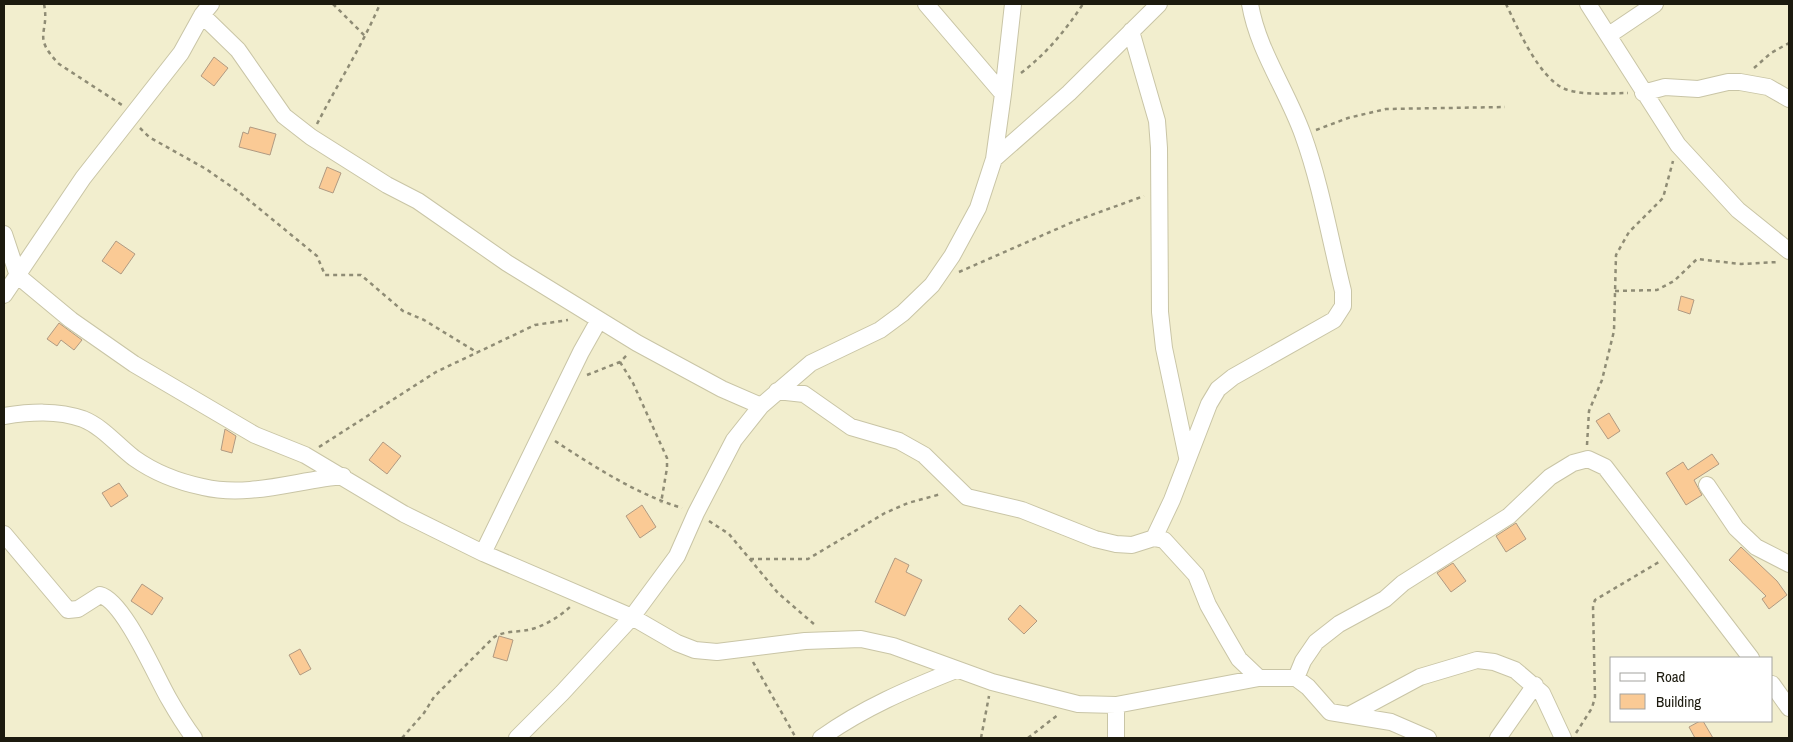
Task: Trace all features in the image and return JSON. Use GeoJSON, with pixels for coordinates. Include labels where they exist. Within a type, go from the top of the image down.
{"type":"FeatureCollection","features":[{"type":"Feature","properties":{"kind":"street"},"geometry":{"type":"LineString","coordinates":[[926,4],[1003,90]]}},
{"type":"Feature","properties":{"kind":"street"},"geometry":{"type":"LineString","coordinates":[[517,738],[562,693],[632,617],[677,556],[696,513],[734,440],[761,406],[811,363],[880,330],[903,313],[932,285],[952,256],[978,208],[994,159],[1013,4]]}},
{"type":"Feature","properties":{"kind":"street"},"geometry":{"type":"LineString","coordinates":[[994,159],[1069,93],[1159,4]]}},
{"type":"Feature","properties":{"kind":"street"},"geometry":{"type":"LineString","coordinates":[[1154,538],[1175,493],[1187,457],[1196,442],[1209,404],[1218,389],[1233,377],[1334,320],[1343,306],[1343,291],[1303,135],[1288,95],[1254,28],[1250,4]]}},
{"type":"Feature","properties":{"kind":"street"},"geometry":{"type":"LineString","coordinates":[[1588,4],[1678,146],[1784,257]]}},
{"type":"Feature","properties":{"kind":"street"},"geometry":{"type":"LineString","coordinates":[[1609,35],[1655,4]]}},
{"type":"Feature","properties":{"kind":"street"},"geometry":{"type":"LineString","coordinates":[[9,285],[83,178],[181,53],[207,9],[284,116],[311,137],[387,185],[418,201],[507,263],[596,319],[722,389],[761,406]]}},
{"type":"Feature","properties":{"kind":"street"},"geometry":{"type":"LineString","coordinates":[[1131,31],[1157,121],[1160,312],[1164,348],[1187,457]]}},
{"type":"Feature","properties":{"kind":"street"},"geometry":{"type":"LineString","coordinates":[[1643,93],[1665,87],[1698,89],[1740,82],[1768,87],[1789,99]]}},
{"type":"Feature","properties":{"kind":"street"},"geometry":{"type":"LineString","coordinates":[[4,234],[9,285]]}},
{"type":"Feature","properties":{"kind":"street"},"geometry":{"type":"LineString","coordinates":[[9,285],[71,320],[134,364],[255,435],[305,455],[404,514],[483,553],[632,617],[678,643],[695,650],[717,652],[746,650],[805,641],[861,639],[893,646],[992,682],[1078,704],[1116,705],[1259,678],[1296,678],[1308,687],[1330,712],[1391,722],[1428,738]]}},
{"type":"Feature","properties":{"kind":"street"},"geometry":{"type":"LineString","coordinates":[[483,553],[596,319]]}},
{"type":"Feature","properties":{"kind":"street"},"geometry":{"type":"LineString","coordinates":[[777,391],[804,394],[851,427],[899,442],[924,455],[939,467],[960,493],[967,497],[1022,510],[1095,540],[1132,545],[1154,538],[1164,540],[1172,546],[1193,570],[1239,659],[1259,678]]}},
{"type":"Feature","properties":{"kind":"street"},"geometry":{"type":"LineString","coordinates":[[4,416],[26,413],[54,413],[83,420],[98,427],[135,458],[168,477],[204,488],[226,491],[255,490],[342,476]]}},
{"type":"Feature","properties":{"kind":"street"},"geometry":{"type":"LineString","coordinates":[[1296,678],[1303,661],[1316,642],[1339,624],[1385,599],[1403,583],[1509,516],[1550,477],[1573,463],[1588,459],[1596,461],[1605,467],[1750,657]]}},
{"type":"Feature","properties":{"kind":"street"},"geometry":{"type":"LineString","coordinates":[[1707,485],[1736,528],[1756,547],[1789,564]]}},
{"type":"Feature","properties":{"kind":"street"},"geometry":{"type":"LineString","coordinates":[[4,534],[68,610],[78,609],[100,595],[107,597],[115,605],[146,654],[169,699],[194,738]]}},
{"type":"Feature","properties":{"kind":"street"},"geometry":{"type":"LineString","coordinates":[[1351,714],[1420,677],[1477,660],[1494,662],[1515,670],[1535,685],[1542,692],[1563,738]]}},
{"type":"Feature","properties":{"kind":"street"},"geometry":{"type":"LineString","coordinates":[[821,738],[859,713],[899,692],[956,670]]}},
{"type":"Feature","properties":{"kind":"street"},"geometry":{"type":"LineString","coordinates":[[1498,738],[1535,685]]}},
{"type":"Feature","properties":{"kind":"street"},"geometry":{"type":"LineString","coordinates":[[1773,685],[1789,708]]}},
{"type":"Feature","properties":{"kind":"street"},"geometry":{"type":"LineString","coordinates":[[1116,705],[1116,738]]}},
{"type":"Feature","properties":{"kind":"path"},"geometry":{"type":"LineString","coordinates":[[44,4],[42,42],[59,64],[132,116],[149,136],[206,169],[239,192],[320,259],[326,275],[361,275],[403,311],[431,324],[478,353]]}},
{"type":"Feature","properties":{"kind":"path"},"geometry":{"type":"LineString","coordinates":[[333,4],[366,37]]}},
{"type":"Feature","properties":{"kind":"path"},"geometry":{"type":"LineString","coordinates":[[311,137],[337,85],[366,37],[380,4]]}},
{"type":"Feature","properties":{"kind":"path"},"geometry":{"type":"LineString","coordinates":[[1003,90],[1048,52],[1083,4]]}},
{"type":"Feature","properties":{"kind":"path"},"geometry":{"type":"LineString","coordinates":[[1506,4],[1538,64],[1549,79],[1565,89],[1583,93],[1643,93]]}},
{"type":"Feature","properties":{"kind":"path"},"geometry":{"type":"LineString","coordinates":[[1740,82],[1771,53],[1789,43]]}},
{"type":"Feature","properties":{"kind":"path"},"geometry":{"type":"LineString","coordinates":[[1303,135],[1348,118],[1386,109],[1505,107]]}},
{"type":"Feature","properties":{"kind":"path"},"geometry":{"type":"LineString","coordinates":[[1588,459],[1586,436],[1589,411],[1602,380],[1614,331],[1616,255],[1621,243],[1641,219],[1663,198],[1678,146]]}},
{"type":"Feature","properties":{"kind":"path"},"geometry":{"type":"LineString","coordinates":[[958,273],[1075,222],[1159,191]]}},
{"type":"Feature","properties":{"kind":"path"},"geometry":{"type":"LineString","coordinates":[[1614,291],[1657,290],[1674,281],[1697,260],[1742,264],[1784,257]]}},
{"type":"Feature","properties":{"kind":"path"},"geometry":{"type":"LineString","coordinates":[[305,455],[356,425],[413,385],[535,325],[596,319]]}},
{"type":"Feature","properties":{"kind":"path"},"geometry":{"type":"LineString","coordinates":[[569,376],[582,378],[620,362],[637,343]]}},
{"type":"Feature","properties":{"kind":"path"},"geometry":{"type":"LineString","coordinates":[[620,362],[634,384],[667,458],[661,503]]}},
{"type":"Feature","properties":{"kind":"path"},"geometry":{"type":"LineString","coordinates":[[541,433],[596,468],[661,503],[696,513],[729,534],[778,593],[804,618],[821,628]]}},
{"type":"Feature","properties":{"kind":"path"},"geometry":{"type":"LineString","coordinates":[[750,559],[808,559],[885,513],[908,503],[933,495],[960,493]]}},
{"type":"Feature","properties":{"kind":"path"},"geometry":{"type":"LineString","coordinates":[[1572,738],[1592,708],[1595,697],[1593,606],[1595,600],[1671,555]]}},
{"type":"Feature","properties":{"kind":"path"},"geometry":{"type":"LineString","coordinates":[[402,738],[424,713],[434,697],[493,638],[501,634],[530,630],[559,617],[583,597]]}},
{"type":"Feature","properties":{"kind":"path"},"geometry":{"type":"LineString","coordinates":[[746,650],[796,738]]}},
{"type":"Feature","properties":{"kind":"path"},"geometry":{"type":"LineString","coordinates":[[981,738],[992,682]]}},
{"type":"Feature","properties":{"kind":"path"},"geometry":{"type":"LineString","coordinates":[[1028,738],[1055,717],[1078,704]]}},
{"type":"Feature","properties":{"kind":"building"},"geometry":{"type":"Polygon","coordinates":[[[214,57],[228,68],[214,86],[201,76],[214,57]]]}},
{"type":"Feature","properties":{"kind":"building"},"geometry":{"type":"Polygon","coordinates":[[[250,127],[276,134],[270,155],[239,147],[243,132],[248,134],[250,127]]]}},
{"type":"Feature","properties":{"kind":"building"},"geometry":{"type":"Polygon","coordinates":[[[327,167],[341,173],[333,193],[319,188],[327,167]]]}},
{"type":"Feature","properties":{"kind":"building"},"geometry":{"type":"Polygon","coordinates":[[[116,241],[135,254],[121,274],[102,261],[116,241]]]}},
{"type":"Feature","properties":{"kind":"building"},"geometry":{"type":"Polygon","coordinates":[[[1681,296],[1694,300],[1690,314],[1678,310],[1681,296]]]}},
{"type":"Feature","properties":{"kind":"building"},"geometry":{"type":"Polygon","coordinates":[[[59,323],[82,340],[74,350],[61,340],[57,346],[47,339],[59,323]]]}},
{"type":"Feature","properties":{"kind":"building"},"geometry":{"type":"Polygon","coordinates":[[[1609,413],[1620,431],[1608,439],[1596,421],[1609,413]]]}},
{"type":"Feature","properties":{"kind":"building"},"geometry":{"type":"Polygon","coordinates":[[[225,429],[236,436],[232,453],[221,450],[225,429]]]}},
{"type":"Feature","properties":{"kind":"building"},"geometry":{"type":"Polygon","coordinates":[[[383,442],[401,456],[387,474],[369,460],[383,442]]]}},
{"type":"Feature","properties":{"kind":"building"},"geometry":{"type":"Polygon","coordinates":[[[1712,454],[1719,464],[1694,480],[1702,495],[1686,505],[1666,473],[1683,462],[1688,470],[1712,454]]]}},
{"type":"Feature","properties":{"kind":"building"},"geometry":{"type":"Polygon","coordinates":[[[119,483],[128,496],[111,507],[102,493],[119,483]]]}},
{"type":"Feature","properties":{"kind":"building"},"geometry":{"type":"Polygon","coordinates":[[[642,505],[656,527],[640,538],[626,516],[642,505]]]}},
{"type":"Feature","properties":{"kind":"building"},"geometry":{"type":"Polygon","coordinates":[[[1516,523],[1526,539],[1506,552],[1496,536],[1516,523]]]}},
{"type":"Feature","properties":{"kind":"building"},"geometry":{"type":"Polygon","coordinates":[[[1741,547],[1777,581],[1787,595],[1769,609],[1762,599],[1766,596],[1729,560],[1741,547]]]}},
{"type":"Feature","properties":{"kind":"building"},"geometry":{"type":"Polygon","coordinates":[[[895,558],[909,565],[906,572],[922,580],[905,616],[875,602],[895,558]]]}},
{"type":"Feature","properties":{"kind":"building"},"geometry":{"type":"Polygon","coordinates":[[[1453,563],[1466,581],[1451,592],[1437,573],[1453,563]]]}},
{"type":"Feature","properties":{"kind":"building"},"geometry":{"type":"Polygon","coordinates":[[[142,584],[163,598],[152,615],[131,601],[142,584]]]}},
{"type":"Feature","properties":{"kind":"building"},"geometry":{"type":"Polygon","coordinates":[[[1020,605],[1037,621],[1024,634],[1008,619],[1020,605]]]}},
{"type":"Feature","properties":{"kind":"building"},"geometry":{"type":"Polygon","coordinates":[[[499,636],[513,640],[507,661],[493,657],[499,636]]]}},
{"type":"Feature","properties":{"kind":"building"},"geometry":{"type":"Polygon","coordinates":[[[300,649],[311,669],[300,675],[289,655],[300,649]]]}},
{"type":"Feature","properties":{"kind":"building"},"geometry":{"type":"Polygon","coordinates":[[[1698,722],[1704,722],[1713,738],[1695,738],[1689,727],[1698,722]]]}}]}
